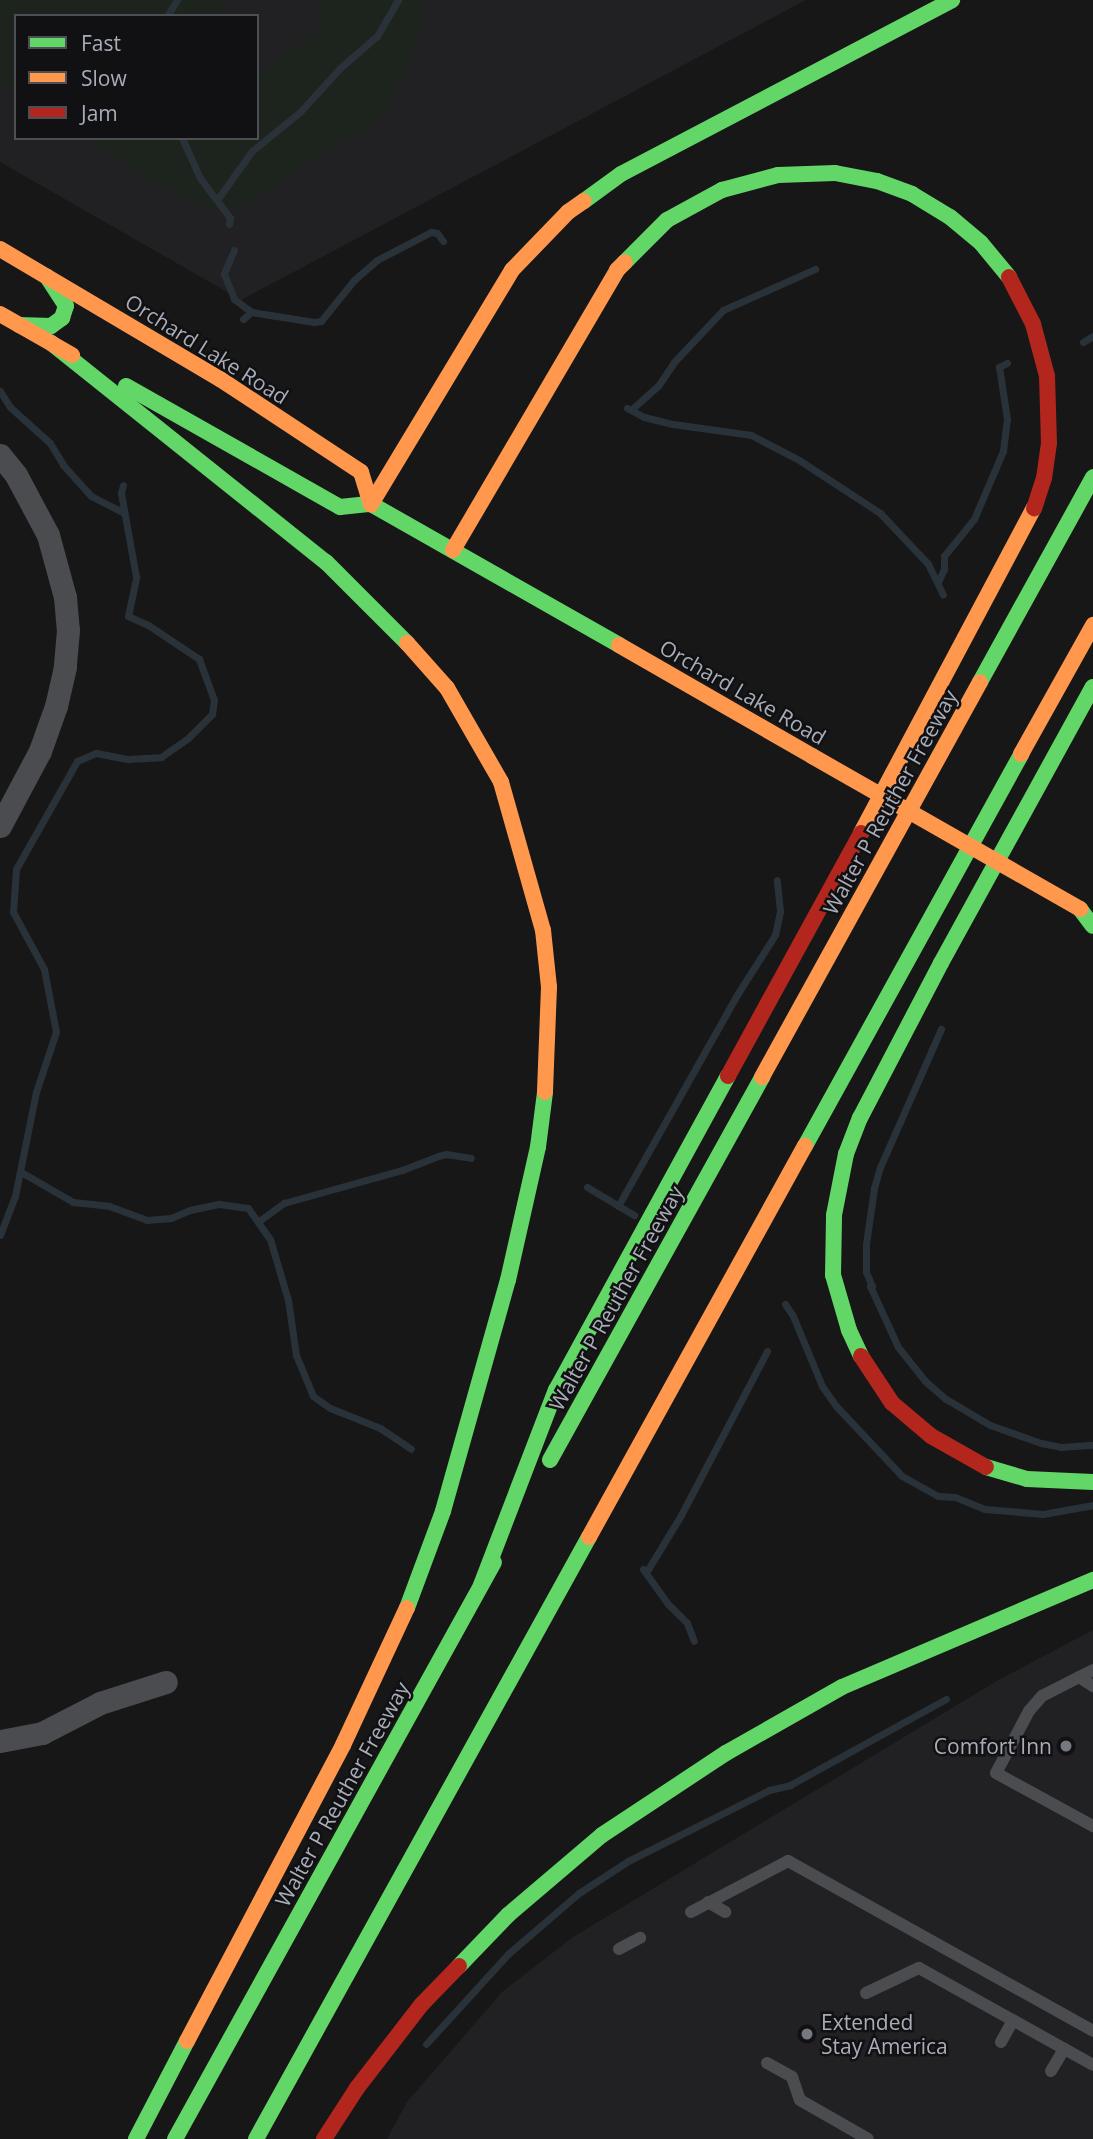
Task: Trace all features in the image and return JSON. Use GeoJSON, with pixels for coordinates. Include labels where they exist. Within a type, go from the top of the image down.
{"type":"FeatureCollection","features":[{"type":"Feature","properties":{"kind":"main road"},"geometry":{"type":"LineString","coordinates":[[0,314],[340,507],[371,504],[452,364],[512,271],[568,212],[621,174],[952,0]]}},
{"type":"Feature","properties":{"kind":"main road"},"geometry":{"type":"LineString","coordinates":[[453,550],[617,270],[667,220],[722,190],[778,175],[835,173],[877,181],[912,194],[950,217],[981,243],[1007,273],[1033,324],[1047,376],[1050,407],[1046,466],[1032,514],[920,727],[556,1390],[481,1585]]}},
{"type":"Feature","properties":{"kind":"main road","name":"Orchard Lake Road"},"geometry":{"type":"LineString","coordinates":[[0,249],[220,379],[361,472],[371,504],[1086,912]]}},
{"type":"Feature","properties":{"kind":"main road"},"geometry":{"type":"LineString","coordinates":[[19,325],[51,326],[62,318],[66,306],[47,277]]}},
{"type":"Feature","properties":{"kind":"main road"},"geometry":{"type":"LineString","coordinates":[[50,342],[326,562],[391,624],[447,688],[501,782],[543,930],[549,987],[546,1084],[538,1147],[508,1280],[432,1544],[396,1634],[343,1745],[136,2139]]}},
{"type":"Feature","properties":{"kind":"main road","name":"Walter P Reuther Freeway"},"geometry":{"type":"LineString","coordinates":[[175,2139],[1093,477]]}},
{"type":"Feature","properties":{"kind":"main road"},"geometry":{"type":"LineString","coordinates":[[256,2139],[1093,625]]}},
{"type":"Feature","properties":{"kind":"main road"},"geometry":{"type":"LineString","coordinates":[[1093,687],[941,963],[860,1118],[846,1154],[834,1215],[833,1275],[849,1330],[866,1368],[892,1403],[931,1436],[978,1465],[1027,1479],[1093,1482]]}},
{"type":"Feature","properties":{"kind":"main road"},"geometry":{"type":"LineString","coordinates":[[1086,912],[1093,926]]}},
{"type":"Feature","properties":{"kind":"main road"},"geometry":{"type":"LineString","coordinates":[[324,2139],[357,2088],[422,2004],[508,1915],[602,1835],[726,1753],[842,1687],[1093,1580]]}},
{"type":"Feature","properties":{"kind":"street"},"geometry":{"type":"LineString","coordinates":[[0,455],[16,475],[48,534],[65,597],[68,630],[65,667],[56,706],[40,751],[0,826]]}},
{"type":"Feature","properties":{"kind":"street"},"geometry":{"type":"LineString","coordinates":[[0,1741],[42,1733],[100,1703],[166,1682]]}},
{"type":"Feature","properties":{"kind":"lane"},"geometry":{"type":"LineString","coordinates":[[1093,1670],[1042,1696],[1029,1711],[996,1773],[1093,1826]]}},
{"type":"Feature","properties":{"kind":"lane"},"geometry":{"type":"LineString","coordinates":[[1079,1677],[1093,1686]]}},
{"type":"Feature","properties":{"kind":"lane"},"geometry":{"type":"LineString","coordinates":[[691,1912],[788,1861],[1093,2031]]}},
{"type":"Feature","properties":{"kind":"lane"},"geometry":{"type":"LineString","coordinates":[[708,1902],[725,1912]]}},
{"type":"Feature","properties":{"kind":"lane"},"geometry":{"type":"LineString","coordinates":[[620,1949],[640,1938]]}},
{"type":"Feature","properties":{"kind":"lane"},"geometry":{"type":"LineString","coordinates":[[866,1993],[919,1968],[1093,2065]]}},
{"type":"Feature","properties":{"kind":"lane"},"geometry":{"type":"LineString","coordinates":[[1001,2042],[1013,2020]]}},
{"type":"Feature","properties":{"kind":"lane"},"geometry":{"type":"LineString","coordinates":[[1051,2071],[1064,2049]]}},
{"type":"Feature","properties":{"kind":"lane"},"geometry":{"type":"LineString","coordinates":[[767,2063],[792,2077],[800,2101],[868,2139]]}},
{"type":"Feature","properties":{"kind":"shaded area"},"geometry":{"type":"Polygon","coordinates":[[[0,0],[806,0],[241,300],[0,162],[0,0]]]}},
{"type":"Feature","properties":{"kind":"shaded area"},"geometry":{"type":"Polygon","coordinates":[[[0,0],[227,0],[224,14],[14,14],[14,91],[0,84],[0,0]]]}},
{"type":"Feature","properties":{"kind":"shaded area"},"geometry":{"type":"Polygon","coordinates":[[[320,0],[416,0],[422,13],[413,60],[376,123],[302,166],[245,207],[201,207],[178,196],[88,140],[259,140],[259,71],[266,69],[311,35],[320,22],[320,0]]]}},
{"type":"Feature","properties":{"kind":"shaded area"},"geometry":{"type":"Polygon","coordinates":[[[1093,1630],[1093,2139],[387,2139],[407,2102],[502,1992],[573,1937],[995,1682],[1093,1630]]]}},
{"type":"Feature","properties":{"kind":"waterway"},"geometry":{"type":"LineString","coordinates":[[168,14],[177,0]]}},
{"type":"Feature","properties":{"kind":"waterway"},"geometry":{"type":"LineString","coordinates":[[217,200],[252,151],[300,112],[340,68],[377,36],[398,0]]}},
{"type":"Feature","properties":{"kind":"waterway"},"geometry":{"type":"LineString","coordinates":[[183,140],[200,178],[230,218],[229,224]]}},
{"type":"Feature","properties":{"kind":"waterway"},"geometry":{"type":"LineString","coordinates":[[234,250],[224,274],[234,299],[251,312],[314,322],[321,321],[354,280],[377,260],[431,232],[437,233],[443,241]]}},
{"type":"Feature","properties":{"kind":"waterway"},"geometry":{"type":"LineString","coordinates":[[631,410],[658,386],[674,362],[723,310],[815,269]]}},
{"type":"Feature","properties":{"kind":"waterway"},"geometry":{"type":"LineString","coordinates":[[243,319],[251,312]]}},
{"type":"Feature","properties":{"kind":"waterway"},"geometry":{"type":"LineString","coordinates":[[1083,342],[1093,336]]}},
{"type":"Feature","properties":{"kind":"waterway"},"geometry":{"type":"LineString","coordinates":[[938,582],[944,569],[944,556],[974,519],[1003,451],[1007,419],[999,367],[1007,363]]}},
{"type":"Feature","properties":{"kind":"waterway"},"geometry":{"type":"LineString","coordinates":[[0,391],[10,407],[50,443],[63,465],[91,496],[124,513]]}},
{"type":"Feature","properties":{"kind":"waterway"},"geometry":{"type":"LineString","coordinates":[[627,408],[644,417],[673,424],[751,435],[799,460],[880,513],[928,564],[943,595]]}},
{"type":"Feature","properties":{"kind":"waterway"},"geometry":{"type":"LineString","coordinates":[[0,1235],[15,1196],[36,1092],[56,1032],[44,969],[13,912],[16,869],[77,761],[96,753],[128,759],[161,757],[188,738],[212,714],[214,700],[199,659],[148,625],[128,616],[136,577],[121,493],[123,485]]}},
{"type":"Feature","properties":{"kind":"waterway"},"geometry":{"type":"LineString","coordinates":[[618,1206],[735,998],[775,935],[780,911],[777,880]]}},
{"type":"Feature","properties":{"kind":"waterway"},"geometry":{"type":"LineString","coordinates":[[941,1029],[880,1167],[874,1188],[866,1244],[866,1272],[870,1286],[898,1347],[925,1381],[946,1399],[990,1425],[1041,1443],[1061,1447],[1093,1445]]}},
{"type":"Feature","properties":{"kind":"waterway"},"geometry":{"type":"LineString","coordinates":[[259,1221],[284,1203],[402,1170],[438,1156],[446,1154],[471,1158]]}},
{"type":"Feature","properties":{"kind":"waterway"},"geometry":{"type":"LineString","coordinates":[[21,1172],[73,1202],[109,1206],[147,1220],[171,1218],[190,1210],[219,1204],[248,1208],[270,1239],[288,1300],[296,1355],[313,1396],[330,1408],[380,1428],[411,1449]]}},
{"type":"Feature","properties":{"kind":"waterway"},"geometry":{"type":"LineString","coordinates":[[587,1187],[634,1215]]}},
{"type":"Feature","properties":{"kind":"waterway"},"geometry":{"type":"LineString","coordinates":[[785,1304],[793,1316],[822,1386],[836,1406],[902,1476],[938,1496],[955,1497],[985,1509],[1043,1514],[1093,1505]]}},
{"type":"Feature","properties":{"kind":"waterway"},"geometry":{"type":"LineString","coordinates":[[647,1571],[681,1515],[767,1351]]}},
{"type":"Feature","properties":{"kind":"waterway"},"geometry":{"type":"LineString","coordinates":[[643,1569],[668,1604],[687,1623],[694,1641]]}},
{"type":"Feature","properties":{"kind":"waterway"},"geometry":{"type":"LineString","coordinates":[[426,2044],[508,1954],[579,1893],[628,1861],[769,1790],[790,1785],[946,1699]]}},
{"type":"Feature","properties":{"kind":"traffic: fast"},"geometry":{"type":"LineString","coordinates":[[584,201],[621,174],[952,0]]}},
{"type":"Feature","properties":{"kind":"traffic: fast"},"geometry":{"type":"LineString","coordinates":[[625,262],[667,220],[722,190],[778,175],[835,173],[877,181],[912,194],[950,217],[981,243],[1009,277]]}},
{"type":"Feature","properties":{"kind":"traffic: fast"},"geometry":{"type":"LineString","coordinates":[[19,325],[51,326],[62,318],[66,306],[47,277]]}},
{"type":"Feature","properties":{"kind":"traffic: fast"},"geometry":{"type":"LineString","coordinates":[[50,342],[326,562],[407,643]]}},
{"type":"Feature","properties":{"kind":"traffic: fast"},"geometry":{"type":"LineString","coordinates":[[126,386],[340,507],[371,504],[619,645]]}},
{"type":"Feature","properties":{"kind":"traffic: fast"},"geometry":{"type":"LineString","coordinates":[[980,682],[1093,477]]}},
{"type":"Feature","properties":{"kind":"traffic: fast"},"geometry":{"type":"LineString","coordinates":[[861,1356],[849,1330],[833,1275],[834,1215],[846,1154],[860,1118],[941,963],[1093,687]]}},
{"type":"Feature","properties":{"kind":"traffic: fast"},"geometry":{"type":"LineString","coordinates":[[805,1146],[1021,754]]}},
{"type":"Feature","properties":{"kind":"traffic: fast"},"geometry":{"type":"LineString","coordinates":[[1080,909],[1093,926]]}},
{"type":"Feature","properties":{"kind":"traffic: fast"},"geometry":{"type":"LineString","coordinates":[[481,1585],[556,1390],[728,1076]]}},
{"type":"Feature","properties":{"kind":"traffic: fast"},"geometry":{"type":"LineString","coordinates":[[550,1460],[762,1077]]}},
{"type":"Feature","properties":{"kind":"traffic: fast"},"geometry":{"type":"LineString","coordinates":[[407,1608],[443,1511],[508,1280],[538,1147],[545,1092]]}},
{"type":"Feature","properties":{"kind":"traffic: fast"},"geometry":{"type":"LineString","coordinates":[[986,1467],[1027,1479],[1093,1482]]}},
{"type":"Feature","properties":{"kind":"traffic: fast"},"geometry":{"type":"LineString","coordinates":[[256,2139],[589,1537]]}},
{"type":"Feature","properties":{"kind":"traffic: fast"},"geometry":{"type":"LineString","coordinates":[[175,2139],[494,1562]]}},
{"type":"Feature","properties":{"kind":"traffic: fast"},"geometry":{"type":"LineString","coordinates":[[459,1966],[508,1915],[602,1835],[726,1753],[842,1687],[1093,1580]]}},
{"type":"Feature","properties":{"kind":"traffic: fast"},"geometry":{"type":"LineString","coordinates":[[136,2139],[187,2041]]}},
{"type":"Feature","properties":{"kind":"traffic: slow"},"geometry":{"type":"LineString","coordinates":[[371,504],[512,270],[568,212],[584,201]]}},
{"type":"Feature","properties":{"kind":"traffic: slow"},"geometry":{"type":"LineString","coordinates":[[0,249],[220,379],[361,472],[371,504]]}},
{"type":"Feature","properties":{"kind":"traffic: slow"},"geometry":{"type":"LineString","coordinates":[[453,550],[617,270],[625,262]]}},
{"type":"Feature","properties":{"kind":"traffic: slow"},"geometry":{"type":"LineString","coordinates":[[0,314],[72,355]]}},
{"type":"Feature","properties":{"kind":"traffic: slow"},"geometry":{"type":"LineString","coordinates":[[861,833],[1034,508]]}},
{"type":"Feature","properties":{"kind":"traffic: slow"},"geometry":{"type":"LineString","coordinates":[[1021,754],[1093,625]]}},
{"type":"Feature","properties":{"kind":"traffic: slow"},"geometry":{"type":"LineString","coordinates":[[407,643],[447,688],[501,782],[543,930],[549,987],[545,1092]]}},
{"type":"Feature","properties":{"kind":"traffic: slow"},"geometry":{"type":"LineString","coordinates":[[619,645],[812,756]]}},
{"type":"Feature","properties":{"kind":"traffic: slow"},"geometry":{"type":"LineString","coordinates":[[762,1077],[980,682]]}},
{"type":"Feature","properties":{"kind":"traffic: slow"},"geometry":{"type":"LineString","coordinates":[[812,756],[1080,909]]}},
{"type":"Feature","properties":{"kind":"traffic: slow"},"geometry":{"type":"LineString","coordinates":[[589,1537],[805,1146]]}},
{"type":"Feature","properties":{"kind":"traffic: slow"},"geometry":{"type":"LineString","coordinates":[[187,2041],[343,1745],[407,1608]]}},
{"type":"Feature","properties":{"kind":"traffic: jam"},"geometry":{"type":"LineString","coordinates":[[1009,277],[1033,324],[1047,376],[1049,443],[1044,478],[1034,508]]}},
{"type":"Feature","properties":{"kind":"traffic: jam"},"geometry":{"type":"LineString","coordinates":[[728,1076],[861,833]]}},
{"type":"Feature","properties":{"kind":"traffic: jam"},"geometry":{"type":"LineString","coordinates":[[861,1356],[892,1403],[931,1436],[986,1467]]}},
{"type":"Feature","properties":{"kind":"traffic: jam"},"geometry":{"type":"LineString","coordinates":[[324,2139],[357,2088],[422,2004],[459,1966]]}},
{"type":"Feature","properties":{"kind":"place","name":"Comfort Inn"},"geometry":{"type":"Point","coordinates":[1066,1746]}},
{"type":"Feature","properties":{"kind":"place","name":"Extended Stay America"},"geometry":{"type":"Point","coordinates":[807,2034]}}]}
